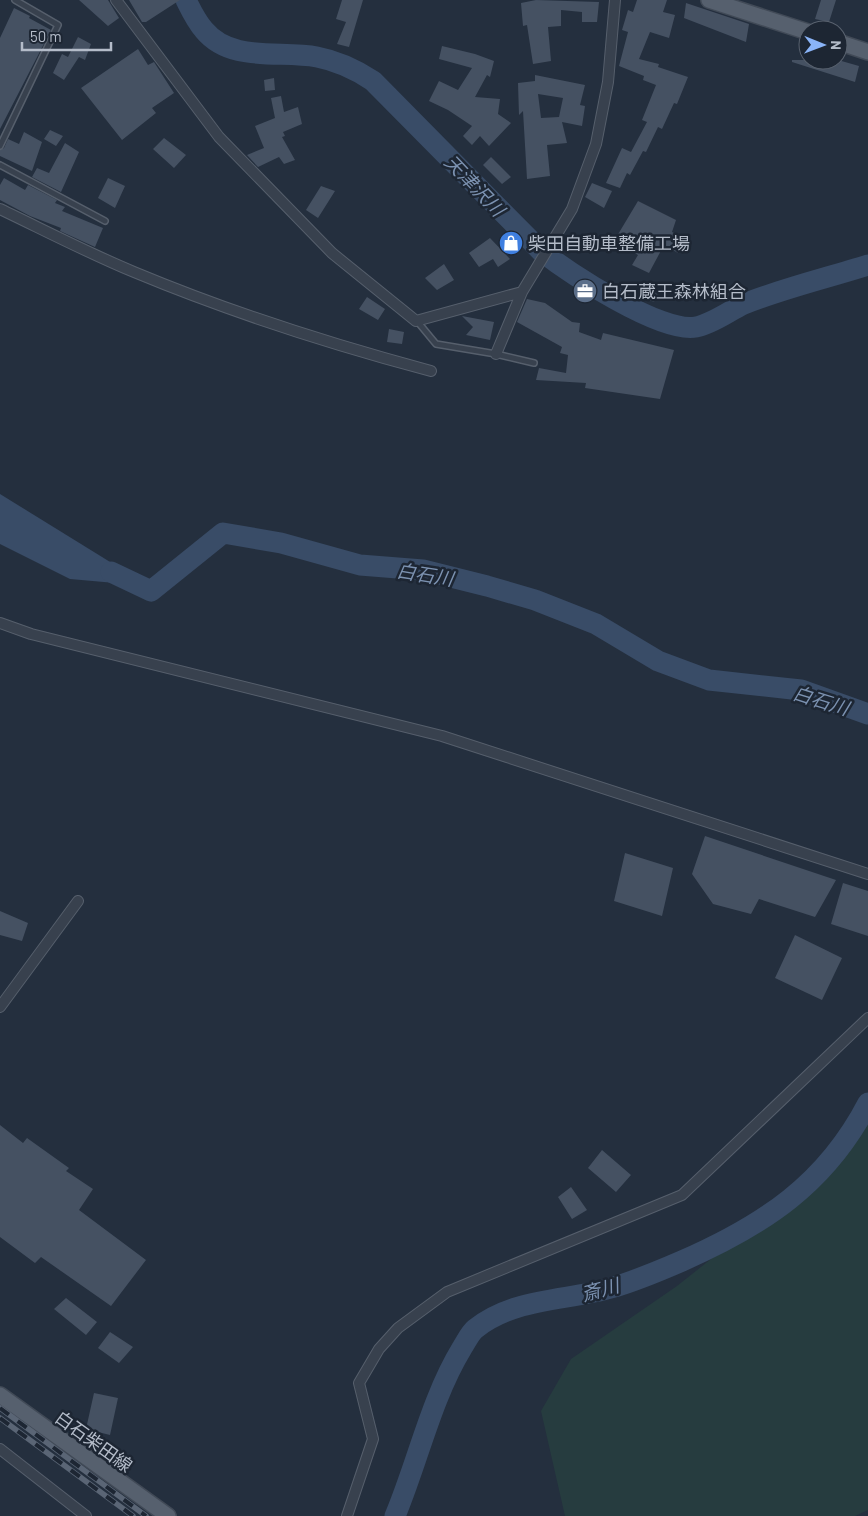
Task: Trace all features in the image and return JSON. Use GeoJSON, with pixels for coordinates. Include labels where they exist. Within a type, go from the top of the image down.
{"type":"FeatureCollection","features":[{"type":"Feature","properties":{"kind":"main road"},"geometry":{"type":"LineString","coordinates":[[709,0],[798,29]]}},
{"type":"Feature","properties":{"kind":"main road"},"geometry":{"type":"LineString","coordinates":[[848,45],[868,52]]}},
{"type":"Feature","properties":{"kind":"main road","name":"白石柴田線"},"geometry":{"type":"LineString","coordinates":[[0,1395],[168,1516]]}},
{"type":"Feature","properties":{"kind":"street"},"geometry":{"type":"LineString","coordinates":[[116,0],[219,137],[332,253],[416,321],[522,292]]}},
{"type":"Feature","properties":{"kind":"street"},"geometry":{"type":"LineString","coordinates":[[496,354],[522,292],[572,209],[596,144],[608,82],[615,0]]}},
{"type":"Feature","properties":{"kind":"street"},"geometry":{"type":"LineString","coordinates":[[0,209],[132,271],[175,289],[364,353],[431,371]]}},
{"type":"Feature","properties":{"kind":"street"},"geometry":{"type":"LineString","coordinates":[[0,623],[31,634],[442,736],[868,874]]}},
{"type":"Feature","properties":{"kind":"street"},"geometry":{"type":"LineString","coordinates":[[0,1007],[78,901]]}},
{"type":"Feature","properties":{"kind":"street"},"geometry":{"type":"LineString","coordinates":[[347,1516],[373,1439],[359,1383],[379,1349],[398,1328],[446,1292],[682,1195],[868,1018]]}},
{"type":"Feature","properties":{"kind":"street"},"geometry":{"type":"LineString","coordinates":[[0,1449],[86,1516]]}},
{"type":"Feature","properties":{"kind":"lane"},"geometry":{"type":"LineString","coordinates":[[0,146],[58,25],[16,0]]}},
{"type":"Feature","properties":{"kind":"lane"},"geometry":{"type":"LineString","coordinates":[[0,165],[105,221]]}},
{"type":"Feature","properties":{"kind":"lane"},"geometry":{"type":"LineString","coordinates":[[416,321],[436,344],[496,354],[534,363]]}},
{"type":"Feature","properties":{"kind":"green space"},"geometry":{"type":"Polygon","coordinates":[[[868,1122],[868,1510],[855,1516],[565,1516],[541,1411],[571,1359],[677,1286],[798,1190],[868,1122]]]}},
{"type":"Feature","properties":{"kind":"water"},"geometry":{"type":"Polygon","coordinates":[[[0,494],[149,586],[70,579],[0,544],[0,494]]]}},
{"type":"Feature","properties":{"kind":"building"},"geometry":{"type":"Polygon","coordinates":[[[79,0],[108,0],[119,18],[108,26],[79,0]]]}},
{"type":"Feature","properties":{"kind":"building"},"geometry":{"type":"Polygon","coordinates":[[[129,0],[180,0],[146,22],[142,22],[129,0]]]}},
{"type":"Feature","properties":{"kind":"building"},"geometry":{"type":"Polygon","coordinates":[[[342,0],[363,0],[349,47],[337,44],[346,22],[336,19],[342,0]]]}},
{"type":"Feature","properties":{"kind":"building"},"geometry":{"type":"Polygon","coordinates":[[[536,0],[599,2],[597,22],[582,22],[582,12],[561,10],[561,26],[548,27],[551,61],[533,64],[527,25],[523,26],[521,3],[536,0]]]}},
{"type":"Feature","properties":{"kind":"building"},"geometry":{"type":"Polygon","coordinates":[[[637,0],[667,0],[663,12],[675,15],[669,38],[650,32],[639,59],[659,64],[658,67],[688,77],[677,104],[674,103],[662,129],[658,127],[646,152],[643,151],[630,175],[627,173],[620,188],[606,183],[622,148],[631,152],[647,122],[642,120],[656,85],[643,80],[644,76],[619,66],[628,32],[622,30],[628,10],[633,12],[637,0]]]}},
{"type":"Feature","properties":{"kind":"building"},"geometry":{"type":"Polygon","coordinates":[[[821,0],[836,0],[830,20],[815,19],[821,0]]]}},
{"type":"Feature","properties":{"kind":"building"},"geometry":{"type":"Polygon","coordinates":[[[686,3],[749,24],[746,42],[684,18],[686,3]]]}},
{"type":"Feature","properties":{"kind":"building"},"geometry":{"type":"Polygon","coordinates":[[[14,8],[51,30],[0,129],[0,38],[14,8]]]}},
{"type":"Feature","properties":{"kind":"building"},"geometry":{"type":"Polygon","coordinates":[[[78,37],[91,44],[85,60],[79,57],[64,80],[53,73],[62,54],[68,57],[78,37]]]}},
{"type":"Feature","properties":{"kind":"building"},"geometry":{"type":"Polygon","coordinates":[[[442,46],[494,61],[490,77],[487,75],[475,97],[500,99],[498,114],[511,123],[489,146],[480,136],[472,145],[463,136],[472,126],[448,110],[429,101],[439,81],[458,90],[472,68],[439,59],[442,46]]]}},
{"type":"Feature","properties":{"kind":"building"},"geometry":{"type":"Polygon","coordinates":[[[138,49],[148,65],[154,62],[174,93],[152,108],[156,113],[122,140],[81,88],[138,49]]]}},
{"type":"Feature","properties":{"kind":"building"},"geometry":{"type":"Polygon","coordinates":[[[792,60],[798,60],[798,64],[792,62],[792,60]]]}},
{"type":"Feature","properties":{"kind":"building"},"geometry":{"type":"Polygon","coordinates":[[[848,63],[859,66],[855,82],[817,70],[848,70],[848,63]]]}},
{"type":"Feature","properties":{"kind":"building"},"geometry":{"type":"Polygon","coordinates":[[[535,75],[585,85],[580,105],[585,106],[582,126],[562,122],[567,143],[547,145],[550,176],[527,179],[523,111],[519,115],[518,83],[535,81],[535,75]],[[538,94],[541,118],[559,117],[563,98],[538,94]]]}},
{"type":"Feature","properties":{"kind":"building"},"geometry":{"type":"Polygon","coordinates":[[[274,78],[275,90],[265,91],[264,80],[274,78]]]}},
{"type":"Feature","properties":{"kind":"building"},"geometry":{"type":"Polygon","coordinates":[[[281,96],[284,112],[298,107],[302,124],[283,132],[285,136],[282,137],[295,160],[284,164],[279,157],[258,167],[247,155],[264,148],[255,126],[275,118],[271,98],[281,96]]]}},
{"type":"Feature","properties":{"kind":"building"},"geometry":{"type":"Polygon","coordinates":[[[50,130],[63,136],[56,146],[44,139],[50,130]]]}},
{"type":"Feature","properties":{"kind":"building"},"geometry":{"type":"Polygon","coordinates":[[[24,132],[42,142],[32,171],[0,156],[0,150],[4,148],[8,139],[19,144],[24,132]]]}},
{"type":"Feature","properties":{"kind":"building"},"geometry":{"type":"Polygon","coordinates":[[[164,138],[186,155],[174,168],[153,149],[164,138]]]}},
{"type":"Feature","properties":{"kind":"building"},"geometry":{"type":"Polygon","coordinates":[[[65,143],[79,152],[61,192],[32,177],[37,168],[49,173],[65,143]]]}},
{"type":"Feature","properties":{"kind":"building"},"geometry":{"type":"Polygon","coordinates":[[[491,157],[511,177],[502,184],[483,165],[491,157]]]}},
{"type":"Feature","properties":{"kind":"building"},"geometry":{"type":"Polygon","coordinates":[[[4,178],[25,190],[28,185],[57,200],[55,203],[65,207],[62,211],[103,228],[95,247],[60,231],[61,228],[30,216],[0,200],[0,185],[4,178]]]}},
{"type":"Feature","properties":{"kind":"building"},"geometry":{"type":"Polygon","coordinates":[[[108,178],[125,186],[115,208],[98,198],[108,178]]]}},
{"type":"Feature","properties":{"kind":"building"},"geometry":{"type":"Polygon","coordinates":[[[592,183],[612,191],[604,208],[585,197],[592,183]]]}},
{"type":"Feature","properties":{"kind":"building"},"geometry":{"type":"Polygon","coordinates":[[[321,186],[335,191],[318,218],[306,210],[321,186]]]}},
{"type":"Feature","properties":{"kind":"building"},"geometry":{"type":"Polygon","coordinates":[[[638,201],[676,220],[672,232],[684,238],[678,253],[664,245],[649,273],[632,265],[638,255],[614,241],[638,201]]]}},
{"type":"Feature","properties":{"kind":"building"},"geometry":{"type":"Polygon","coordinates":[[[490,238],[510,259],[498,267],[493,259],[479,267],[469,253],[490,238]]]}},
{"type":"Feature","properties":{"kind":"building"},"geometry":{"type":"Polygon","coordinates":[[[444,264],[454,280],[437,290],[425,278],[444,264]]]}},
{"type":"Feature","properties":{"kind":"building"},"geometry":{"type":"Polygon","coordinates":[[[645,287],[658,293],[654,302],[641,297],[645,287]]]}},
{"type":"Feature","properties":{"kind":"building"},"geometry":{"type":"Polygon","coordinates":[[[367,297],[385,309],[378,320],[359,309],[367,297]]]}},
{"type":"Feature","properties":{"kind":"building"},"geometry":{"type":"Polygon","coordinates":[[[527,299],[545,303],[572,322],[580,323],[579,332],[601,340],[603,333],[674,350],[660,399],[585,388],[586,383],[536,380],[539,368],[566,373],[568,355],[560,353],[562,347],[517,322],[527,299]]]}},
{"type":"Feature","properties":{"kind":"building"},"geometry":{"type":"Polygon","coordinates":[[[462,316],[494,322],[490,340],[466,335],[473,327],[462,316]]]}},
{"type":"Feature","properties":{"kind":"building"},"geometry":{"type":"Polygon","coordinates":[[[389,329],[404,332],[402,344],[387,342],[389,329]]]}},
{"type":"Feature","properties":{"kind":"building"},"geometry":{"type":"Polygon","coordinates":[[[705,836],[836,880],[815,917],[759,899],[751,914],[713,904],[692,874],[705,836]]]}},
{"type":"Feature","properties":{"kind":"building"},"geometry":{"type":"Polygon","coordinates":[[[625,853],[673,868],[662,916],[614,901],[625,853]]]}},
{"type":"Feature","properties":{"kind":"building"},"geometry":{"type":"Polygon","coordinates":[[[843,883],[868,891],[868,936],[831,924],[843,883]]]}},
{"type":"Feature","properties":{"kind":"building"},"geometry":{"type":"Polygon","coordinates":[[[0,911],[28,923],[22,941],[0,935],[0,911]]]}},
{"type":"Feature","properties":{"kind":"building"},"geometry":{"type":"Polygon","coordinates":[[[795,935],[842,958],[822,1000],[775,978],[795,935]]]}},
{"type":"Feature","properties":{"kind":"building"},"geometry":{"type":"Polygon","coordinates":[[[0,1125],[23,1143],[27,1138],[69,1168],[66,1171],[93,1189],[79,1210],[146,1260],[111,1306],[41,1257],[35,1263],[0,1237],[0,1125]]]}},
{"type":"Feature","properties":{"kind":"building"},"geometry":{"type":"Polygon","coordinates":[[[602,1150],[631,1175],[616,1192],[588,1168],[602,1150]]]}},
{"type":"Feature","properties":{"kind":"building"},"geometry":{"type":"Polygon","coordinates":[[[571,1187],[587,1210],[572,1219],[558,1197],[571,1187]]]}},
{"type":"Feature","properties":{"kind":"building"},"geometry":{"type":"Polygon","coordinates":[[[66,1298],[97,1322],[86,1335],[54,1309],[66,1298]]]}},
{"type":"Feature","properties":{"kind":"building"},"geometry":{"type":"Polygon","coordinates":[[[110,1332],[133,1347],[119,1363],[98,1348],[110,1332]]]}},
{"type":"Feature","properties":{"kind":"building"},"geometry":{"type":"Polygon","coordinates":[[[94,1393],[118,1398],[110,1435],[86,1429],[94,1393]]]}},
{"type":"Feature","properties":{"kind":"waterway","name":"天津沢川"},"geometry":{"type":"LineString","coordinates":[[186,0],[204,30],[215,40],[228,47],[257,53],[317,57],[346,66],[373,81],[541,251],[593,287],[639,312],[661,321],[681,327],[696,327],[759,298],[868,265]]}},
{"type":"Feature","properties":{"kind":"waterway","name":"白石川"},"geometry":{"type":"LineString","coordinates":[[111,572],[151,591],[223,533],[281,543],[360,565],[423,570],[487,586],[535,600],[596,624],[658,661],[709,680],[801,690],[868,714]]}},
{"type":"Feature","properties":{"kind":"waterway","name":"斎川"},"geometry":{"type":"LineString","coordinates":[[395,1516],[433,1409],[451,1368],[475,1329],[506,1311],[540,1302],[611,1288],[638,1279],[682,1261],[740,1233],[766,1217],[812,1179],[833,1157],[851,1132],[868,1103]]}},
{"type":"Feature","properties":{"kind":"railway"},"geometry":{"type":"LineString","coordinates":[[0,1408],[146,1516]]}},
{"type":"Feature","properties":{"kind":"railway"},"geometry":{"type":"LineString","coordinates":[[0,1418],[133,1516]]}},
{"type":"Feature","properties":{"kind":"place","name":"柴田自動車整備工場"},"geometry":{"type":"Point","coordinates":[511,243]}},
{"type":"Feature","properties":{"kind":"place","name":"白石蔵王森林組合"},"geometry":{"type":"Point","coordinates":[585,291]}}]}
